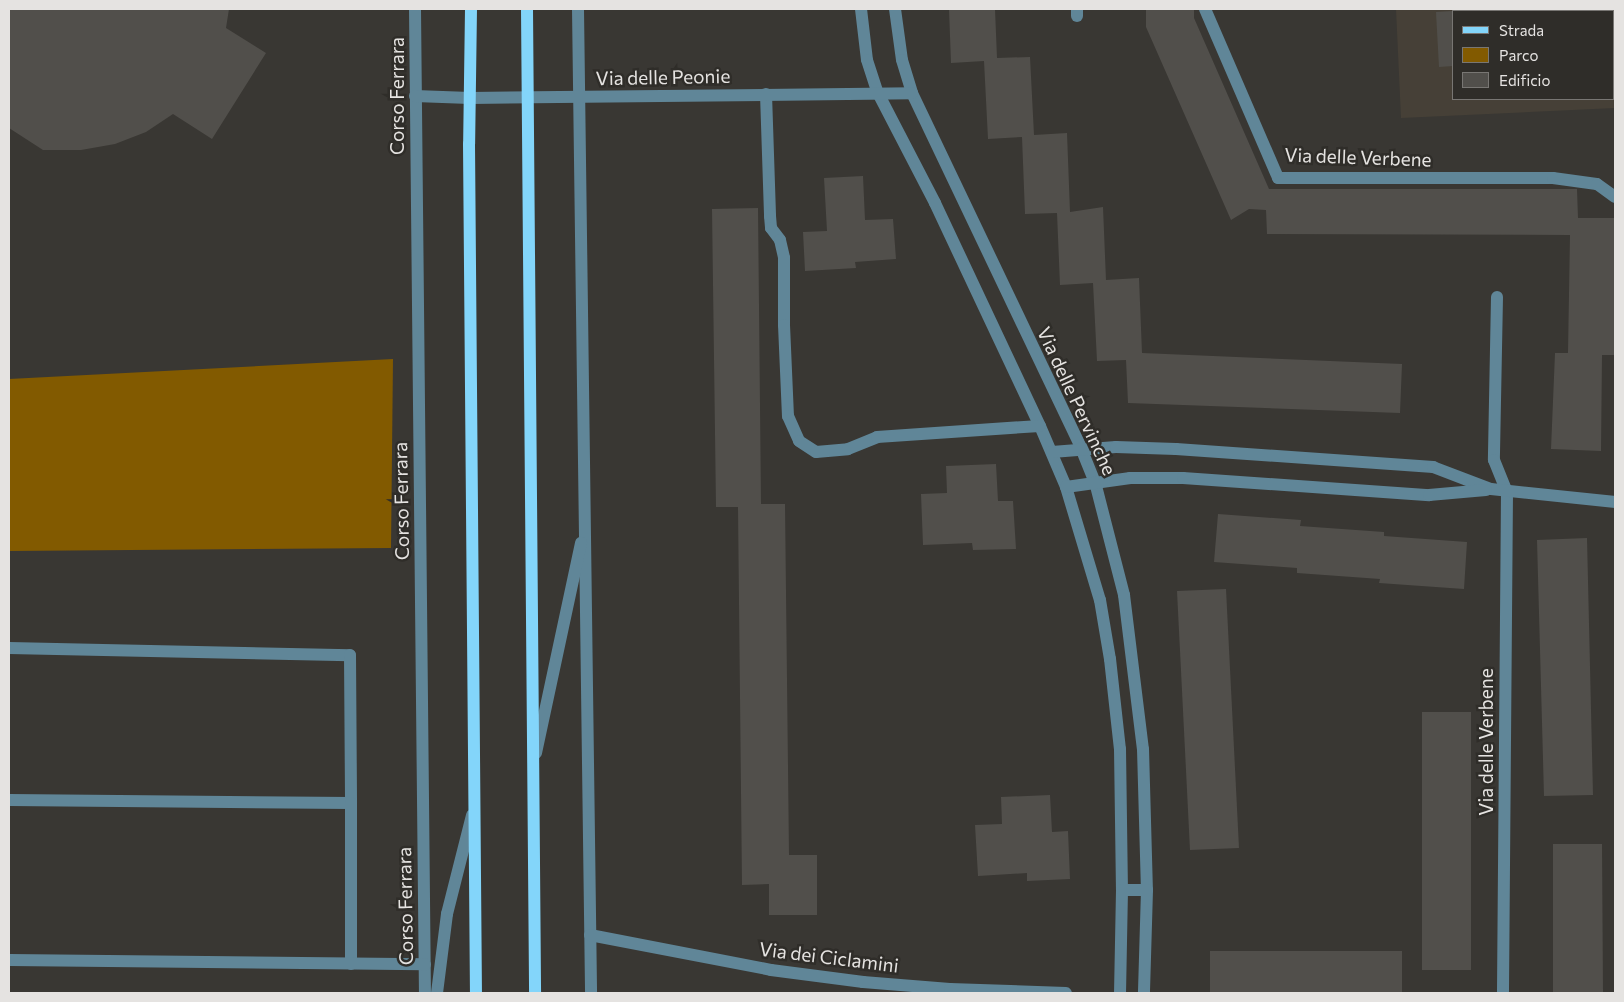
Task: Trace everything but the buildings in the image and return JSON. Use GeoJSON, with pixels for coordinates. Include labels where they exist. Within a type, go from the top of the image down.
{"type":"FeatureCollection","features":[{"type":"Feature","properties":{"kind":"main road","name":"Corso Ferrara"},"geometry":{"type":"LineString","coordinates":[[471,9],[476,993]]}},
{"type":"Feature","properties":{"kind":"main road"},"geometry":{"type":"LineString","coordinates":[[527,9],[535,993]]}},
{"type":"Feature","properties":{"kind":"street","name":"Corso Ferrara"},"geometry":{"type":"LineString","coordinates":[[415,9],[426,993]]}},
{"type":"Feature","properties":{"kind":"street"},"geometry":{"type":"LineString","coordinates":[[578,9],[591,993]]}},
{"type":"Feature","properties":{"kind":"street"},"geometry":{"type":"LineString","coordinates":[[861,9],[867,60],[878,93],[935,203],[1052,452],[1066,487],[1100,600],[1110,660],[1120,749],[1122,890],[1120,993]]}},
{"type":"Feature","properties":{"kind":"street","name":"Via delle Pervinche"},"geometry":{"type":"LineString","coordinates":[[895,9],[902,60],[912,93],[1081,448],[1095,482],[1124,595],[1134,660],[1143,749],[1147,890],[1144,993]]}},
{"type":"Feature","properties":{"kind":"street","name":"Via delle Verbene"},"geometry":{"type":"LineString","coordinates":[[1205,9],[1278,178],[1553,178],[1597,184],[1615,197]]}},
{"type":"Feature","properties":{"kind":"street","name":"Via delle Peonie"},"geometry":{"type":"LineString","coordinates":[[416,96],[527,98],[912,93]]}},
{"type":"Feature","properties":{"kind":"street"},"geometry":{"type":"LineString","coordinates":[[766,94],[771,228],[780,240],[784,258],[784,325],[788,416],[799,441],[816,452],[848,449],[877,437],[1040,426]]}},
{"type":"Feature","properties":{"kind":"street","name":"Via delle Verbene"},"geometry":{"type":"LineString","coordinates":[[1497,297],[1494,460],[1507,492],[1503,993]]}},
{"type":"Feature","properties":{"kind":"street"},"geometry":{"type":"LineString","coordinates":[[1052,452],[1081,448],[1176,449],[1432,467],[1492,489],[1507,492],[1615,502]]}},
{"type":"Feature","properties":{"kind":"street"},"geometry":{"type":"LineString","coordinates":[[1066,487],[1130,478],[1183,478],[1430,495],[1492,489]]}},
{"type":"Feature","properties":{"kind":"street"},"geometry":{"type":"LineString","coordinates":[[533,765],[569,590],[585,526]]}},
{"type":"Feature","properties":{"kind":"street"},"geometry":{"type":"LineString","coordinates":[[9,648],[350,655],[351,964]]}},
{"type":"Feature","properties":{"kind":"street"},"geometry":{"type":"LineString","coordinates":[[9,800],[351,803]]}},
{"type":"Feature","properties":{"kind":"street","name":"Corso Ferrara"},"geometry":{"type":"LineString","coordinates":[[437,993],[447,914],[474,808]]}},
{"type":"Feature","properties":{"kind":"street"},"geometry":{"type":"LineString","coordinates":[[1122,890],[1147,890]]}},
{"type":"Feature","properties":{"kind":"street","name":"Via dei Ciclamini"},"geometry":{"type":"LineString","coordinates":[[590,935],[771,970],[863,982],[950,989],[1066,993]]}},
{"type":"Feature","properties":{"kind":"street"},"geometry":{"type":"LineString","coordinates":[[9,960],[425,964]]}},
{"type":"Feature","properties":{"kind":"shaded area"},"geometry":{"type":"Polygon","coordinates":[[[1396,9],[1615,9],[1615,108],[1401,118],[1396,9]]]}},
{"type":"Feature","properties":{"kind":"green space"},"geometry":{"type":"Polygon","coordinates":[[[393,359],[391,548],[9,551],[9,379],[393,359]]]}}]}
